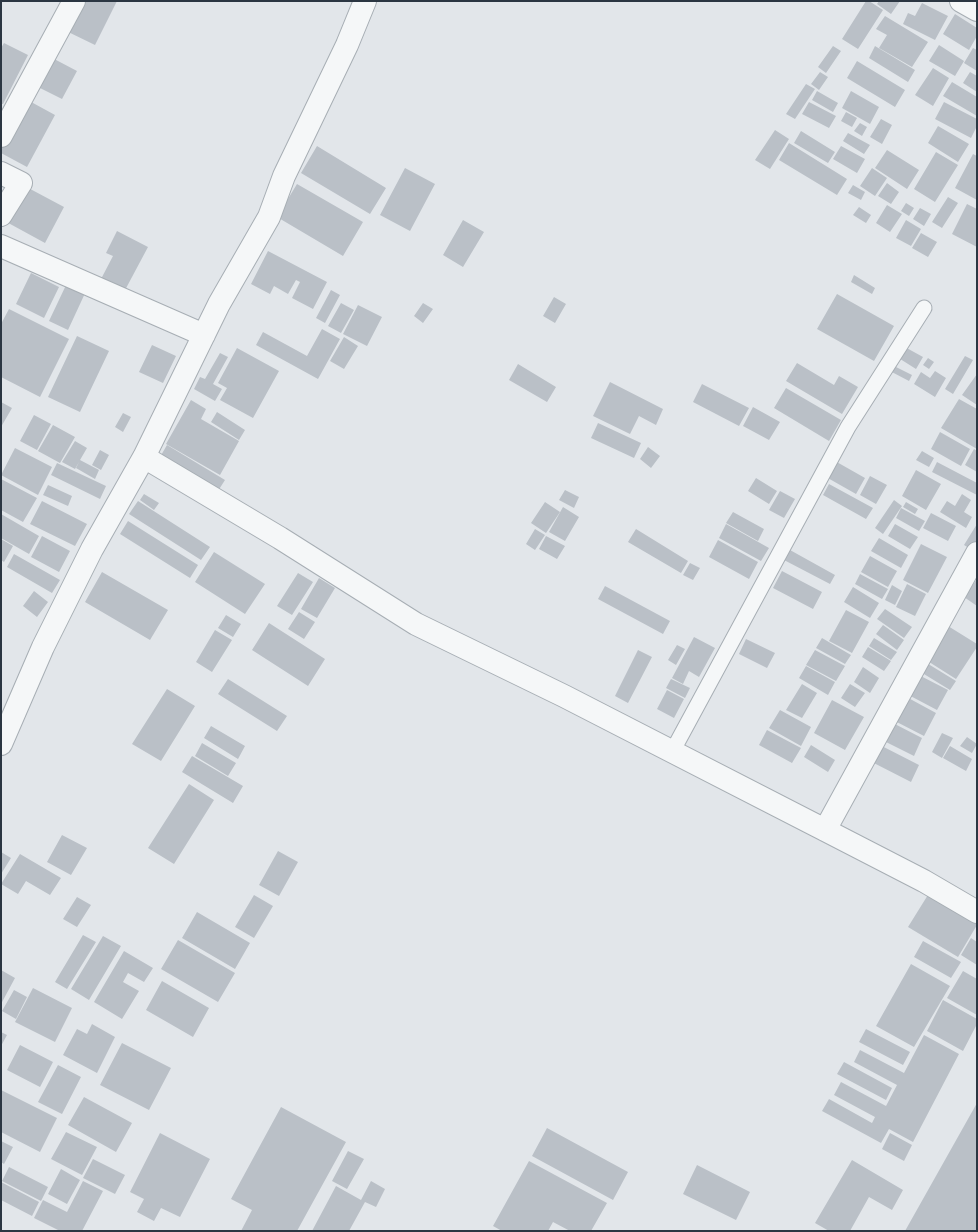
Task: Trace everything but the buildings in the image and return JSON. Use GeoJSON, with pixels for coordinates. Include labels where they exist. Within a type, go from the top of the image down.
{"type":"FeatureCollection","features":[{"type":"Feature","properties":{"kind":"street"},"geometry":{"type":"LineString","coordinates":[[1,136],[74,1]]}},
{"type":"Feature","properties":{"kind":"street"},"geometry":{"type":"LineString","coordinates":[[1,744],[43,647],[92,549],[144,457],[219,304],[269,217],[284,176],[347,45],[365,1]]}},
{"type":"Feature","properties":{"kind":"street"},"geometry":{"type":"LineString","coordinates":[[961,1],[977,10]]}},
{"type":"Feature","properties":{"kind":"street"},"geometry":{"type":"LineString","coordinates":[[1,173],[21,183],[1,215]]}},
{"type":"Feature","properties":{"kind":"street"},"geometry":{"type":"LineString","coordinates":[[1,246],[204,335]]}},
{"type":"Feature","properties":{"kind":"street"},"geometry":{"type":"LineString","coordinates":[[144,457],[280,538],[416,624],[564,696],[924,881],[977,912]]}},
{"type":"Feature","properties":{"kind":"street"},"geometry":{"type":"LineString","coordinates":[[825,830],[977,553]]}},
{"type":"Feature","properties":{"kind":"lane"},"geometry":{"type":"LineString","coordinates":[[672,752],[848,427],[924,308]]}}]}
